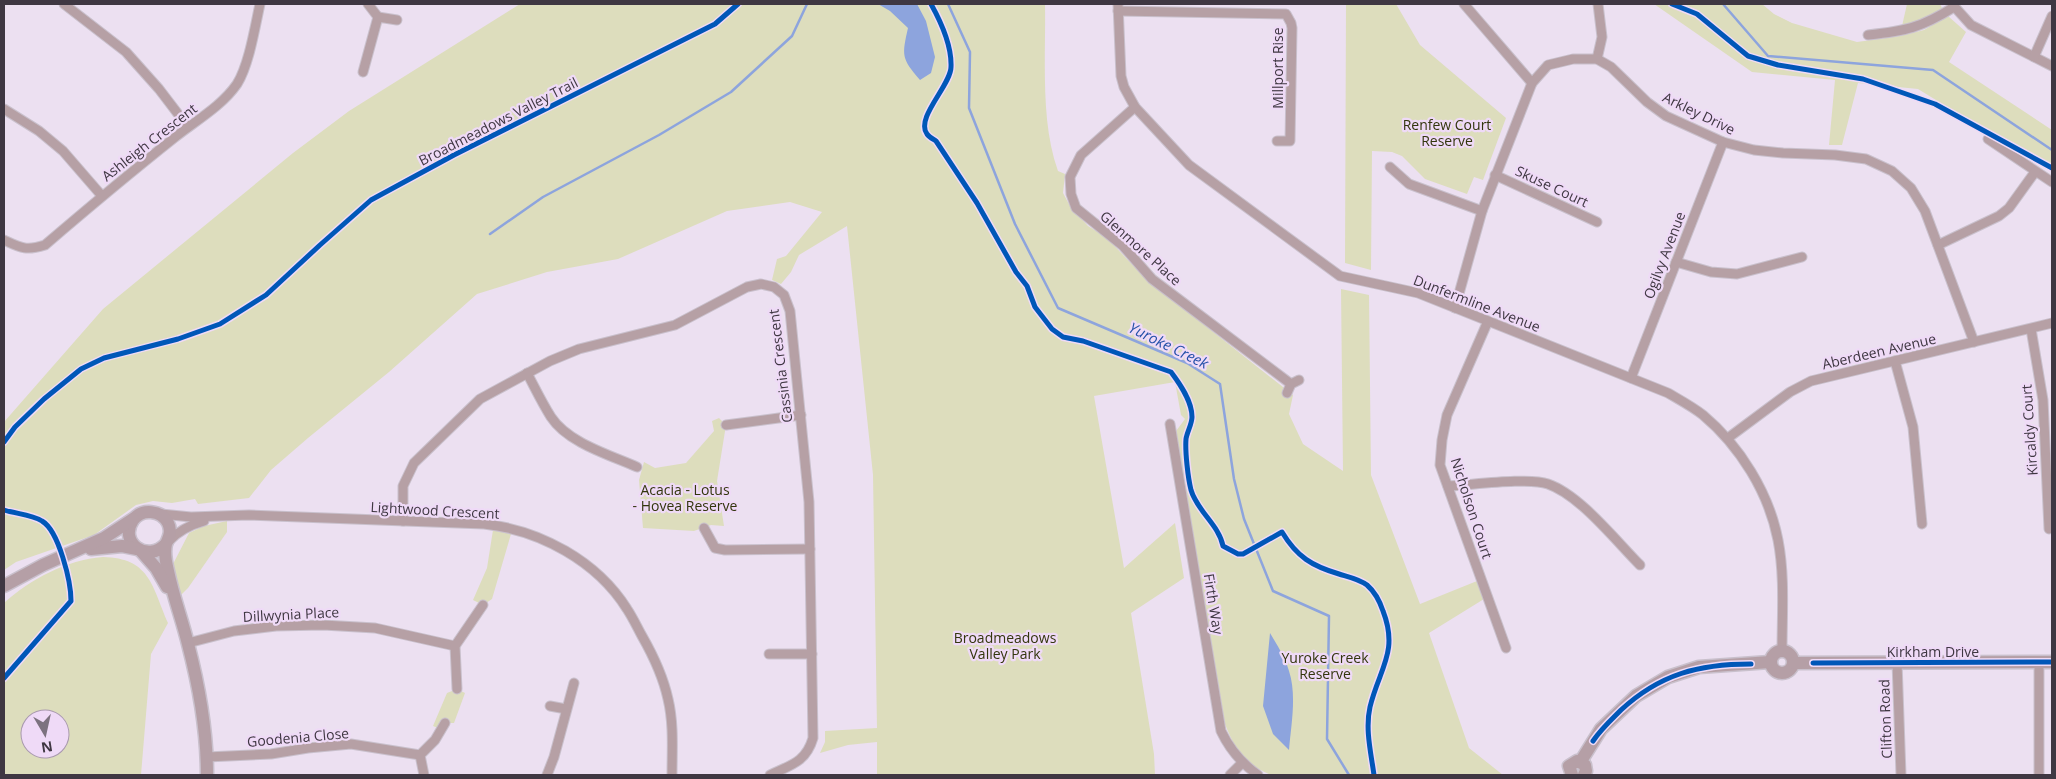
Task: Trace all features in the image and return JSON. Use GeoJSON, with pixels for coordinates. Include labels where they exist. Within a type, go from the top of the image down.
{"type":"FeatureCollection","features":[{"type":"Feature","properties":{"kind":"street"},"geometry":{"type":"LineString","coordinates":[[64,4],[126,52],[159,89],[188,127]]}},
{"type":"Feature","properties":{"kind":"street","name":"Ashleigh Crescent"},"geometry":{"type":"LineString","coordinates":[[4,240],[21,248],[32,249],[45,245],[102,196],[216,107],[237,83],[248,56],[260,4]]}},
{"type":"Feature","properties":{"kind":"street"},"geometry":{"type":"LineString","coordinates":[[368,4],[378,17],[397,20]]}},
{"type":"Feature","properties":{"kind":"street"},"geometry":{"type":"LineString","coordinates":[[1464,4],[1532,83]]}},
{"type":"Feature","properties":{"kind":"street"},"geometry":{"type":"LineString","coordinates":[[1455,308],[1482,211],[1532,83],[1548,65],[1573,59],[1597,59],[1602,37],[1598,4]]}},
{"type":"Feature","properties":{"kind":"street"},"geometry":{"type":"LineString","coordinates":[[1868,35],[1898,32],[1922,26],[1953,6],[1971,25],[2052,66]]}},
{"type":"Feature","properties":{"kind":"street","name":"Dunfermline Avenue"},"geometry":{"type":"LineString","coordinates":[[1118,7],[1121,76],[1124,87],[1135,107],[1189,165],[1340,276],[1418,293],[1631,378],[1675,397],[1702,414],[1728,438],[1756,480],[1770,511],[1778,541],[1781,570],[1782,651]]}},
{"type":"Feature","properties":{"kind":"street","name":"Millport Rise"},"geometry":{"type":"LineString","coordinates":[[1118,7],[1286,14],[1292,28],[1293,143],[1278,141]]}},
{"type":"Feature","properties":{"kind":"street"},"geometry":{"type":"LineString","coordinates":[[2034,57],[2052,16]]}},
{"type":"Feature","properties":{"kind":"street"},"geometry":{"type":"LineString","coordinates":[[363,72],[378,17]]}},
{"type":"Feature","properties":{"kind":"street","name":"Arkley Drive"},"geometry":{"type":"LineString","coordinates":[[1597,59],[1611,67],[1647,102],[1666,116],[1723,142],[1754,150],[1783,154],[1836,155],[1866,159],[1892,171],[1911,188],[1925,210],[1974,342]]}},
{"type":"Feature","properties":{"kind":"street","name":"Glenmore Place"},"geometry":{"type":"LineString","coordinates":[[1135,107],[1076,161],[1070,177],[1071,194],[1076,208],[1123,246],[1152,279],[1293,386]]}},
{"type":"Feature","properties":{"kind":"street"},"geometry":{"type":"LineString","coordinates":[[4,109],[39,131],[63,151],[102,196]]}},
{"type":"Feature","properties":{"kind":"street"},"geometry":{"type":"LineString","coordinates":[[1988,139],[2052,182]]}},
{"type":"Feature","properties":{"kind":"street","name":"Ogilvy Avenue"},"geometry":{"type":"LineString","coordinates":[[1631,378],[1723,142]]}},
{"type":"Feature","properties":{"kind":"street"},"geometry":{"type":"LineString","coordinates":[[1390,168],[1409,184],[1482,211]]}},
{"type":"Feature","properties":{"kind":"street"},"geometry":{"type":"LineString","coordinates":[[1938,245],[1999,216],[2009,208],[2035,172]]}},
{"type":"Feature","properties":{"kind":"street","name":"Skuse Court"},"geometry":{"type":"LineString","coordinates":[[1495,175],[1597,222]]}},
{"type":"Feature","properties":{"kind":"street"},"geometry":{"type":"LineString","coordinates":[[1676,262],[1711,272],[1737,274],[1802,257]]}},
{"type":"Feature","properties":{"kind":"street","name":"Cassinia Crescent"},"geometry":{"type":"LineString","coordinates":[[403,521],[403,486],[414,464],[480,399],[550,360],[578,348],[675,325],[747,287],[761,284],[774,287],[784,295],[790,311],[809,502],[813,738],[809,750],[802,760],[783,772],[770,775]]}},
{"type":"Feature","properties":{"kind":"street","name":"Nicholson Court"},"geometry":{"type":"LineString","coordinates":[[1488,321],[1447,415],[1440,465],[1506,648]]}},
{"type":"Feature","properties":{"kind":"street","name":"Aberdeen Avenue"},"geometry":{"type":"LineString","coordinates":[[1728,438],[1790,392],[1811,381],[2052,324]]}},
{"type":"Feature","properties":{"kind":"street","name":"Kircaldy Court"},"geometry":{"type":"LineString","coordinates":[[2031,328],[2043,400],[2049,529]]}},
{"type":"Feature","properties":{"kind":"street"},"geometry":{"type":"LineString","coordinates":[[1896,361],[1913,428],[1922,524]]}},
{"type":"Feature","properties":{"kind":"street"},"geometry":{"type":"LineString","coordinates":[[527,373],[552,418],[562,430],[574,439],[638,467]]}},
{"type":"Feature","properties":{"kind":"street"},"geometry":{"type":"LineString","coordinates":[[726,425],[800,415]]}},
{"type":"Feature","properties":{"kind":"street","name":"Firth Way"},"geometry":{"type":"LineString","coordinates":[[1170,424],[1221,731],[1228,746],[1242,763],[1258,775]]}},
{"type":"Feature","properties":{"kind":"street"},"geometry":{"type":"LineString","coordinates":[[1448,486],[1527,482],[1547,483],[1575,498],[1640,565]]}},
{"type":"Feature","properties":{"kind":"street"},"geometry":{"type":"LineString","coordinates":[[4,586],[43,565],[79,551],[104,538],[145,512],[158,513],[168,522],[170,536],[167,543],[167,565],[173,598],[188,643],[201,710],[207,756],[207,775]]}},
{"type":"Feature","properties":{"kind":"street","name":"Lightwood Crescent"},"geometry":{"type":"LineString","coordinates":[[158,513],[184,517],[249,515],[484,524],[518,530],[538,537],[568,553],[586,566],[608,585],[627,608],[660,667],[671,717],[672,775]]}},
{"type":"Feature","properties":{"kind":"street","name":"Lightwood Crescent"},"geometry":{"type":"LineString","coordinates":[[167,543],[177,532],[191,524],[217,517]]}},
{"type":"Feature","properties":{"kind":"street"},"geometry":{"type":"LineString","coordinates":[[134,520],[130,527],[129,535],[132,542],[156,568],[173,598]]}},
{"type":"Feature","properties":{"kind":"street"},"geometry":{"type":"LineString","coordinates":[[704,528],[715,548],[724,550],[810,549]]}},
{"type":"Feature","properties":{"kind":"street"},"geometry":{"type":"LineString","coordinates":[[79,551],[122,546],[155,552],[167,543]]}},
{"type":"Feature","properties":{"kind":"street"},"geometry":{"type":"LineString","coordinates":[[457,689],[455,646],[482,605]]}},
{"type":"Feature","properties":{"kind":"street","name":"Dillwynia Place"},"geometry":{"type":"LineString","coordinates":[[188,643],[234,631],[276,626],[323,624],[375,628],[455,646]]}},
{"type":"Feature","properties":{"kind":"street"},"geometry":{"type":"LineString","coordinates":[[1782,651],[1789,653],[1794,662],[1791,669],[1782,674],[1776,672],[1770,662],[1774,654],[1782,651]]}},
{"type":"Feature","properties":{"kind":"street"},"geometry":{"type":"LineString","coordinates":[[769,654],[812,654]]}},
{"type":"Feature","properties":{"kind":"street"},"geometry":{"type":"LineString","coordinates":[[1572,775],[1569,771],[1574,761],[1586,771],[1601,729],[1636,696],[1668,677],[1699,667],[1770,662]]}},
{"type":"Feature","properties":{"kind":"street","name":"Kirkham Drive"},"geometry":{"type":"LineString","coordinates":[[1794,662],[2046,662]]}},
{"type":"Feature","properties":{"kind":"street","name":"Clifton Road"},"geometry":{"type":"LineString","coordinates":[[1897,662],[1901,775]]}},
{"type":"Feature","properties":{"kind":"street"},"geometry":{"type":"LineString","coordinates":[[2039,775],[2046,662]]}},
{"type":"Feature","properties":{"kind":"street"},"geometry":{"type":"LineString","coordinates":[[547,775],[574,683]]}},
{"type":"Feature","properties":{"kind":"street"},"geometry":{"type":"LineString","coordinates":[[550,706],[566,709]]}},
{"type":"Feature","properties":{"kind":"street"},"geometry":{"type":"LineString","coordinates":[[424,775],[420,755],[435,740],[445,723]]}},
{"type":"Feature","properties":{"kind":"street","name":"Goodenia Close"},"geometry":{"type":"LineString","coordinates":[[207,756],[271,754],[351,744],[420,755]]}},
{"type":"Feature","properties":{"kind":"street"},"geometry":{"type":"LineString","coordinates":[[1230,775],[1242,763]]}},
{"type":"Feature","properties":{"kind":"green space"},"geometry":{"type":"Polygon","coordinates":[[[520,4],[1045,4],[1046,110],[1052,152],[1058,171],[1065,174],[1063,193],[1070,206],[1088,226],[1106,237],[1145,278],[1293,395],[1289,414],[1303,444],[1343,471],[1341,289],[1369,295],[1371,475],[1420,604],[1477,581],[1484,599],[1429,633],[1469,748],[1503,775],[1271,775],[1254,766],[1242,755],[1225,724],[1176,431],[1185,419],[1181,415],[1175,382],[1094,396],[1124,568],[1175,523],[1184,578],[1131,613],[1154,754],[1155,775],[877,775],[877,742],[848,745],[820,753],[825,742],[825,731],[877,728],[873,475],[847,226],[799,255],[791,272],[781,284],[772,280],[777,259],[786,256],[822,212],[790,202],[727,211],[618,259],[547,272],[477,294],[389,372],[271,470],[249,498],[198,504],[195,499],[172,503],[153,501],[136,505],[94,535],[16,562],[4,570],[4,422],[103,309],[293,153],[349,111],[520,4]]]}},
{"type":"Feature","properties":{"kind":"green space","name":"Renfew Court Reserve"},"geometry":{"type":"Polygon","coordinates":[[[1346,4],[1396,4],[1420,45],[1506,118],[1483,180],[1474,177],[1467,194],[1425,179],[1402,156],[1392,152],[1372,151],[1371,270],[1345,263],[1346,4]]]}},
{"type":"Feature","properties":{"kind":"green space"},"geometry":{"type":"Polygon","coordinates":[[[1654,4],[1762,4],[1774,14],[1792,23],[1857,42],[1900,36],[1924,30],[1948,16],[1966,32],[1949,62],[2052,130],[2052,171],[1918,89],[1858,83],[1842,145],[1829,145],[1835,80],[1752,72],[1654,4]]]}},
{"type":"Feature","properties":{"kind":"green space"},"geometry":{"type":"Polygon","coordinates":[[[1907,4],[1940,4],[1942,8],[1922,21],[1902,26],[1907,4]]]}},
{"type":"Feature","properties":{"kind":"green space","name":"Acacia - Lotus - Hovea Reserve"},"geometry":{"type":"Polygon","coordinates":[[[719,418],[726,425],[717,481],[724,526],[711,525],[694,531],[643,528],[639,480],[644,462],[655,468],[686,463],[714,431],[712,421],[719,418]]]}},
{"type":"Feature","properties":{"kind":"green space"},"geometry":{"type":"Polygon","coordinates":[[[227,521],[227,532],[188,588],[179,597],[172,566],[189,533],[204,526],[227,521]]]}},
{"type":"Feature","properties":{"kind":"green space"},"geometry":{"type":"Polygon","coordinates":[[[493,530],[511,534],[492,599],[483,605],[473,600],[487,568],[493,530]]]}},
{"type":"Feature","properties":{"kind":"green space"},"geometry":{"type":"Polygon","coordinates":[[[103,557],[131,563],[147,576],[168,623],[151,654],[141,775],[4,775],[4,603],[37,579],[76,562],[103,557]]]}},
{"type":"Feature","properties":{"kind":"green space"},"geometry":{"type":"Polygon","coordinates":[[[457,689],[465,693],[454,723],[445,723],[438,728],[433,726],[447,693],[457,689]]]}},
{"type":"Feature","properties":{"kind":"water"},"geometry":{"type":"Polygon","coordinates":[[[878,4],[917,4],[926,21],[935,57],[931,73],[920,80],[914,73],[906,61],[904,51],[908,28],[890,11],[878,4]]]}},
{"type":"Feature","properties":{"kind":"water"},"geometry":{"type":"Polygon","coordinates":[[[1270,633],[1281,651],[1289,671],[1293,690],[1289,750],[1273,734],[1263,706],[1270,633]]]}},
{"type":"Feature","properties":{"kind":"waterway"},"geometry":{"type":"LineString","coordinates":[[490,234],[543,197],[659,135],[731,92],[792,36],[807,4]]}},
{"type":"Feature","properties":{"kind":"waterway","name":"Yuroke Creek"},"geometry":{"type":"LineString","coordinates":[[948,4],[970,52],[969,108],[1015,224],[1058,308],[1187,363],[1220,384],[1234,479],[1244,519],[1273,591],[1329,616],[1327,739],[1349,775]]}},
{"type":"Feature","properties":{"kind":"waterway"},"geometry":{"type":"LineString","coordinates":[[1723,4],[1768,56],[1933,70],[2052,150]]}},
{"type":"Feature","properties":{"kind":"cycle path","name":"Broadmeadows Valley Trail"},"geometry":{"type":"LineString","coordinates":[[4,442],[15,427],[44,399],[81,369],[104,358],[178,339],[220,324],[266,295],[371,200],[454,155],[715,24],[738,4]]}},
{"type":"Feature","properties":{"kind":"cycle path"},"geometry":{"type":"LineString","coordinates":[[931,4],[948,42],[951,67],[946,83],[926,119],[925,127],[927,134],[936,141],[977,203],[1016,272],[1027,286],[1035,307],[1052,329],[1063,337],[1083,341],[1171,372],[1185,393],[1190,405],[1192,420],[1186,444],[1191,490],[1198,505],[1217,531],[1223,546],[1238,554],[1243,554],[1282,532],[1293,548],[1313,564],[1361,581],[1377,597],[1387,625],[1389,638],[1386,660],[1370,707],[1368,724],[1374,775]]}},
{"type":"Feature","properties":{"kind":"cycle path"},"geometry":{"type":"LineString","coordinates":[[1672,4],[1697,14],[1748,56],[1778,65],[1863,79],[1935,104],[2052,168]]}},
{"type":"Feature","properties":{"kind":"cycle path"},"geometry":{"type":"LineString","coordinates":[[4,510],[42,521],[54,535],[63,558],[69,582],[71,601],[4,678]]}},
{"type":"Feature","properties":{"kind":"cycle path"},"geometry":{"type":"LineString","coordinates":[[1813,663],[2052,662]]}},
{"type":"Feature","properties":{"kind":"cycle path"},"geometry":{"type":"LineString","coordinates":[[1593,741],[1621,710],[1650,688],[1666,680],[1697,669],[1732,664],[1751,664]]}},
{"type":"Feature","properties":{"kind":"park label","name":"Broadmeadows Valley Park"},"geometry":{"type":"Point","coordinates":[1005,646]}},
{"type":"Feature","properties":{"kind":"park label","name":"Yuroke Creek Reserve"},"geometry":{"type":"Point","coordinates":[1325,666]}}]}
